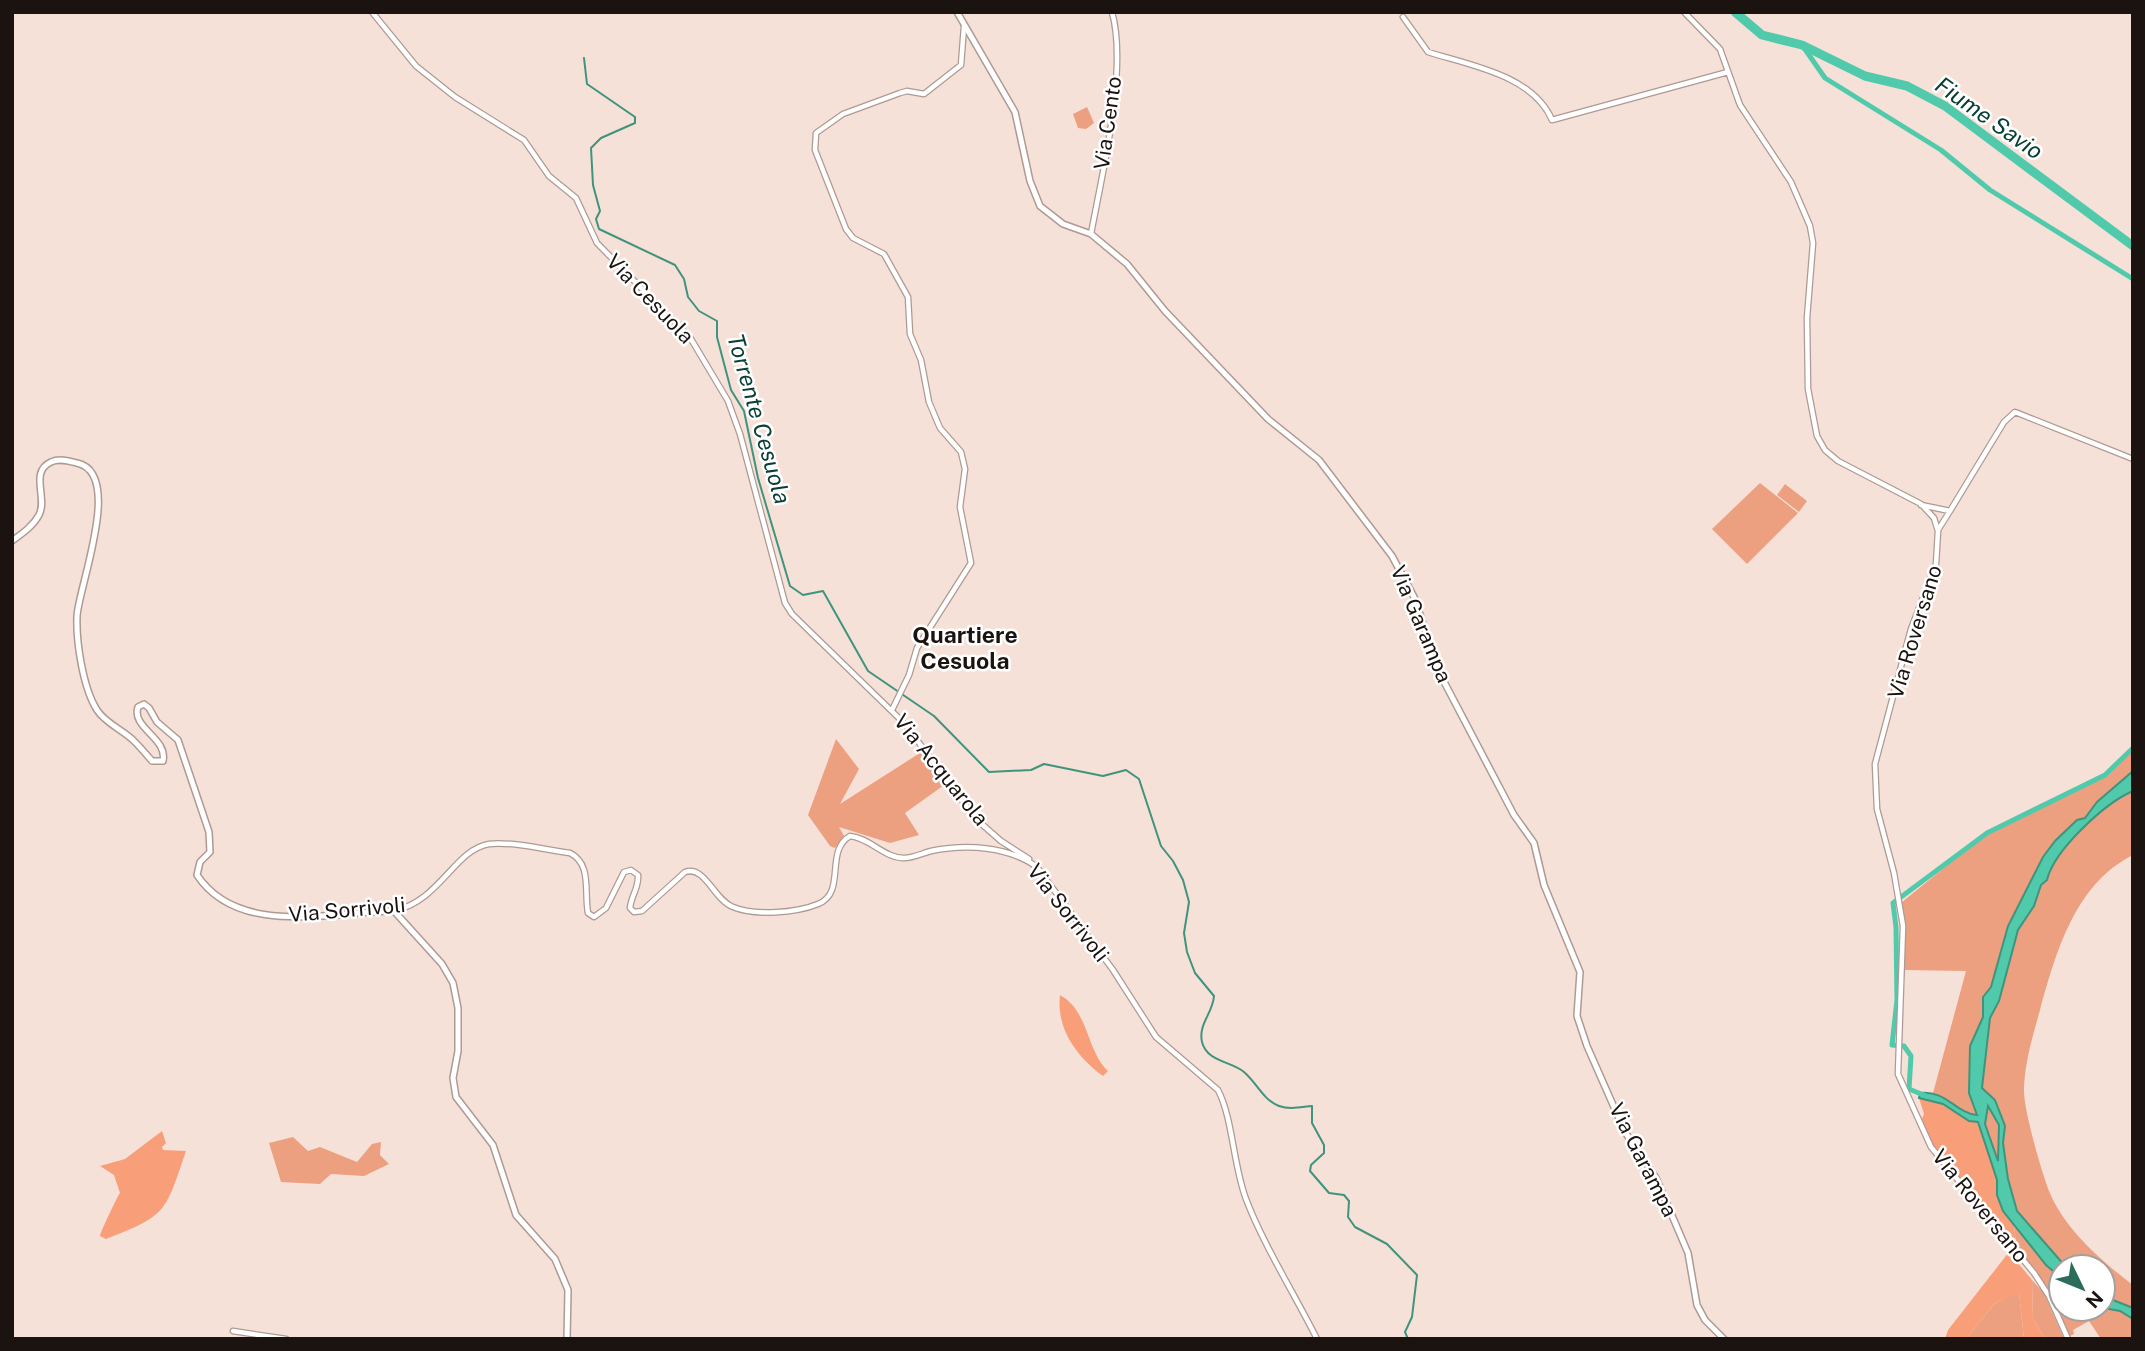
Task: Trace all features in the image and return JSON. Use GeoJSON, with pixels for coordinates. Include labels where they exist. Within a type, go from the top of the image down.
{"type":"FeatureCollection","features":[{"type":"Feature","properties":{"kind":"street","name":"Via Cesuola"},"geometry":{"type":"LineString","coordinates":[[372,12],[416,66],[455,97],[524,140],[549,176],[576,198],[597,243],[691,339],[728,401],[736,423],[785,603],[801,625],[892,710]]}},
{"type":"Feature","properties":{"kind":"street","name":"Via Garampa"},"geometry":{"type":"LineString","coordinates":[[957,12],[965,21],[1015,112],[1030,181],[1040,206],[1063,224],[1091,234],[1127,264],[1165,312],[1268,419],[1319,460],[1392,556],[1414,597],[1440,676],[1514,815],[1534,844],[1544,885],[1580,972],[1577,1016],[1587,1046],[1625,1132],[1656,1178],[1683,1241],[1688,1253],[1697,1305],[1704,1320],[1724,1339]]}},
{"type":"Feature","properties":{"kind":"street","name":"Via Cento"},"geometry":{"type":"LineString","coordinates":[[1091,234],[1116,71],[1117,41],[1112,12]]}},
{"type":"Feature","properties":{"kind":"street"},"geometry":{"type":"LineString","coordinates":[[1684,12],[1712,37],[1720,49],[1740,105],[1790,182],[1810,226],[1813,243],[1807,318],[1808,389],[1817,436],[1825,450],[1838,461],[1920,504],[1950,511]]}},
{"type":"Feature","properties":{"kind":"street"},"geometry":{"type":"LineString","coordinates":[[1403,17],[1428,52],[1488,68],[1507,78],[1545,108],[1552,120],[1627,102],[1728,72]]}},
{"type":"Feature","properties":{"kind":"street","name":"Via Acquarola"},"geometry":{"type":"LineString","coordinates":[[965,21],[961,65],[933,89],[924,94],[907,91],[844,114],[820,128],[815,140],[818,159],[846,229],[853,238],[884,254],[908,297],[910,334],[921,360],[929,402],[940,428],[961,452],[965,469],[960,507],[971,563],[917,648],[909,675],[892,710],[976,819],[1001,841],[1026,855],[1037,867]]}},
{"type":"Feature","properties":{"kind":"street"},"geometry":{"type":"LineString","coordinates":[[1938,531],[2004,422],[2015,412],[2133,459]]}},
{"type":"Feature","properties":{"kind":"street","name":"Via Sorrivoli"},"geometry":{"type":"LineString","coordinates":[[12,541],[30,528],[40,513],[43,498],[39,478],[42,469],[52,461],[64,460],[84,464],[94,475],[99,516],[77,616],[77,644],[85,674],[97,711],[133,740],[152,761],[163,761],[165,754],[159,742],[139,721],[138,707],[144,704],[149,708],[157,722],[178,740],[209,832],[210,852],[200,862],[197,875],[208,892],[220,901],[273,916],[304,918],[394,911],[419,902],[475,849],[490,844],[577,856],[585,866],[588,913],[594,917],[606,908],[624,872],[631,870],[638,875],[639,885],[630,903],[634,912],[642,911],[685,872],[692,869],[700,873],[716,896],[733,907],[757,911],[819,904],[833,890],[837,849],[849,836],[863,837],[893,856],[906,858],[933,850],[972,848],[1008,852],[1037,867],[1113,970],[1156,1037],[1218,1090],[1224,1101],[1231,1149],[1246,1199],[1317,1339]]}},
{"type":"Feature","properties":{"kind":"street"},"geometry":{"type":"LineString","coordinates":[[1920,504],[1934,518],[1938,531]]}},
{"type":"Feature","properties":{"kind":"street","name":"Via Roversano"},"geometry":{"type":"LineString","coordinates":[[1938,531],[1936,564],[1911,629],[1875,764],[1877,809],[1903,926],[1902,1006],[1897,1035],[1897,1058],[1902,1087],[1931,1147],[2034,1273],[2068,1339]]}},
{"type":"Feature","properties":{"kind":"street"},"geometry":{"type":"LineString","coordinates":[[394,911],[442,964],[453,983],[458,1008],[458,1051],[453,1078],[456,1097],[493,1145],[516,1215],[555,1259],[568,1290],[567,1339]]}},
{"type":"Feature","properties":{"kind":"street"},"geometry":{"type":"LineString","coordinates":[[233,1331],[286,1339]]}},
{"type":"Feature","properties":{"kind":"shaded area"},"geometry":{"type":"Polygon","coordinates":[[[1087,107],[1094,123],[1086,129],[1078,128],[1073,114],[1087,107]]]}},
{"type":"Feature","properties":{"kind":"shaded area"},"geometry":{"type":"Polygon","coordinates":[[[1760,483],[1798,513],[1747,564],[1712,529],[1760,483]]]}},
{"type":"Feature","properties":{"kind":"shaded area"},"geometry":{"type":"Polygon","coordinates":[[[1785,484],[1807,501],[1799,512],[1777,495],[1785,484]]]}},
{"type":"Feature","properties":{"kind":"shaded area"},"geometry":{"type":"Polygon","coordinates":[[[836,739],[859,769],[840,804],[923,751],[947,783],[905,813],[919,835],[890,843],[839,827],[844,836],[835,848],[830,846],[808,815],[836,739]]]}},
{"type":"Feature","properties":{"kind":"shaded area"},"geometry":{"type":"Polygon","coordinates":[[[2133,750],[2133,771],[2097,802],[2085,818],[2077,820],[2055,841],[2043,857],[2008,926],[1991,987],[1983,997],[1983,1017],[1970,1054],[1969,1093],[1978,1116],[1966,1112],[1933,1093],[1966,971],[1905,970],[1902,902],[1987,833],[2107,776],[2133,750]]]}},
{"type":"Feature","properties":{"kind":"shaded area"},"geometry":{"type":"Polygon","coordinates":[[[2133,771],[2133,791],[2095,817],[2059,855],[2047,880],[2041,885],[2034,906],[2018,930],[1999,1001],[1990,1018],[1982,1088],[1995,1100],[2005,1126],[2003,1143],[2008,1179],[2017,1211],[2054,1253],[2047,1253],[2047,1266],[2003,1211],[1997,1195],[1997,1180],[1978,1122],[1969,1121],[1943,1104],[1919,1098],[1920,1093],[1937,1095],[1977,1115],[1969,1093],[1970,1046],[1983,1017],[1983,997],[1991,987],[2008,926],[2043,857],[2077,820],[2085,818],[2097,802],[2133,771]],[[1988,1106],[1985,1124],[1998,1161],[1999,1125],[1988,1106]]]}},
{"type":"Feature","properties":{"kind":"shaded area"},"geometry":{"type":"Polygon","coordinates":[[[2133,791],[2133,855],[2096,883],[2071,922],[2053,965],[2037,1019],[2025,1078],[2026,1110],[2049,1191],[2064,1218],[2095,1253],[2054,1253],[2017,1211],[2008,1179],[2003,1143],[2005,1126],[1996,1100],[1982,1088],[1990,1018],[1999,1001],[2018,930],[2041,885],[2047,880],[2059,855],[2070,842],[2095,817],[2133,791]]]}},
{"type":"Feature","properties":{"kind":"shaded area"},"geometry":{"type":"Polygon","coordinates":[[[1060,995],[1077,1011],[1095,1053],[1108,1071],[1103,1076],[1085,1060],[1070,1041],[1061,1019],[1060,995]]]}},
{"type":"Feature","properties":{"kind":"shaded area"},"geometry":{"type":"Polygon","coordinates":[[[1919,1098],[1943,1104],[1969,1121],[1978,1122],[1997,1180],[1997,1195],[2003,1211],[2014,1225],[2016,1245],[2012,1247],[1932,1147],[1921,1121],[1924,1114],[1919,1098]]]}},
{"type":"Feature","properties":{"kind":"shaded area"},"geometry":{"type":"Polygon","coordinates":[[[1988,1105],[1999,1125],[1998,1163],[1985,1124],[1988,1105]]]}},
{"type":"Feature","properties":{"kind":"shaded area"},"geometry":{"type":"Polygon","coordinates":[[[162,1131],[166,1143],[162,1147],[163,1150],[186,1151],[168,1199],[153,1217],[142,1224],[106,1239],[100,1236],[120,1193],[114,1175],[100,1166],[125,1159],[162,1131]]]}},
{"type":"Feature","properties":{"kind":"shaded area"},"geometry":{"type":"Polygon","coordinates":[[[293,1137],[308,1151],[320,1147],[357,1162],[372,1144],[381,1142],[380,1155],[389,1164],[364,1176],[331,1174],[320,1184],[281,1182],[269,1143],[293,1137]]]}},
{"type":"Feature","properties":{"kind":"shaded area"},"geometry":{"type":"Polygon","coordinates":[[[2014,1225],[2047,1266],[2047,1291],[2012,1247],[2016,1245],[2014,1225]]]}},
{"type":"Feature","properties":{"kind":"shaded area"},"geometry":{"type":"Polygon","coordinates":[[[2009,1252],[2032,1280],[2033,1319],[2045,1339],[2024,1339],[2019,1293],[1994,1304],[1966,1339],[1945,1339],[1948,1330],[2009,1252]]]}},
{"type":"Feature","properties":{"kind":"shaded area"},"geometry":{"type":"Polygon","coordinates":[[[2117,1272],[2133,1285],[2133,1308],[2117,1302],[2117,1272]]]}},
{"type":"Feature","properties":{"kind":"shaded area"},"geometry":{"type":"Polygon","coordinates":[[[2032,1280],[2047,1300],[2047,1323],[2057,1323],[2064,1339],[2045,1339],[2033,1319],[2032,1280]]]}},
{"type":"Feature","properties":{"kind":"shaded area"},"geometry":{"type":"Polygon","coordinates":[[[2019,1292],[2024,1339],[1966,1339],[1994,1304],[2019,1292]]]}},
{"type":"Feature","properties":{"kind":"shaded area"},"geometry":{"type":"Polygon","coordinates":[[[2117,1302],[2133,1308],[2133,1319],[2117,1310],[2117,1302]]]}},
{"type":"Feature","properties":{"kind":"shaded area"},"geometry":{"type":"Polygon","coordinates":[[[2117,1310],[2133,1319],[2133,1339],[2101,1339],[2090,1323],[2117,1323],[2117,1310]]]}},
{"type":"Feature","properties":{"kind":"shaded area"},"geometry":{"type":"Polygon","coordinates":[[[2062,1323],[2085,1323],[2073,1330],[2074,1334],[2068,1337],[2062,1323]]]}},
{"type":"Feature","properties":{"kind":"waterway","name":"Fiume Savio"},"geometry":{"type":"LineString","coordinates":[[1735,12],[1762,35],[1802,45],[1865,76],[1907,86],[1945,106],[2133,246]]}},
{"type":"Feature","properties":{"kind":"waterway"},"geometry":{"type":"LineString","coordinates":[[1802,45],[1825,78],[1941,150],[1990,190],[2133,279]]}},
{"type":"Feature","properties":{"kind":"waterway","name":"Torrente Cesuola"},"geometry":{"type":"LineString","coordinates":[[584,58],[587,84],[635,117],[635,123],[601,138],[591,148],[593,185],[600,211],[596,219],[599,229],[675,265],[684,279],[688,297],[699,311],[717,321],[717,337],[731,390],[744,411],[758,478],[790,586],[803,595],[823,591],[868,671],[934,716],[989,772],[1031,770],[1044,764],[1103,776],[1126,770],[1139,779],[1161,846],[1183,880],[1189,902],[1184,933],[1187,952],[1195,973],[1214,996],[1202,1030],[1205,1049],[1214,1057],[1239,1068],[1273,1103],[1287,1108],[1312,1106],[1312,1123],[1324,1145],[1324,1153],[1311,1165],[1310,1171],[1329,1193],[1344,1195],[1349,1201],[1348,1217],[1355,1227],[1387,1244],[1417,1275],[1412,1317],[1405,1332],[1408,1339]]}},
{"type":"Feature","properties":{"kind":"waterway"},"geometry":{"type":"LineString","coordinates":[[1926,1096],[1909,1089],[1911,1056],[1904,1046],[1892,1045],[1897,1000],[1893,903],[1987,833],[2105,775],[2133,748]]}},
{"type":"Feature","properties":{"kind":"district","name":"Quartiere Cesuola"},"geometry":{"type":"Point","coordinates":[965,648]}}]}
